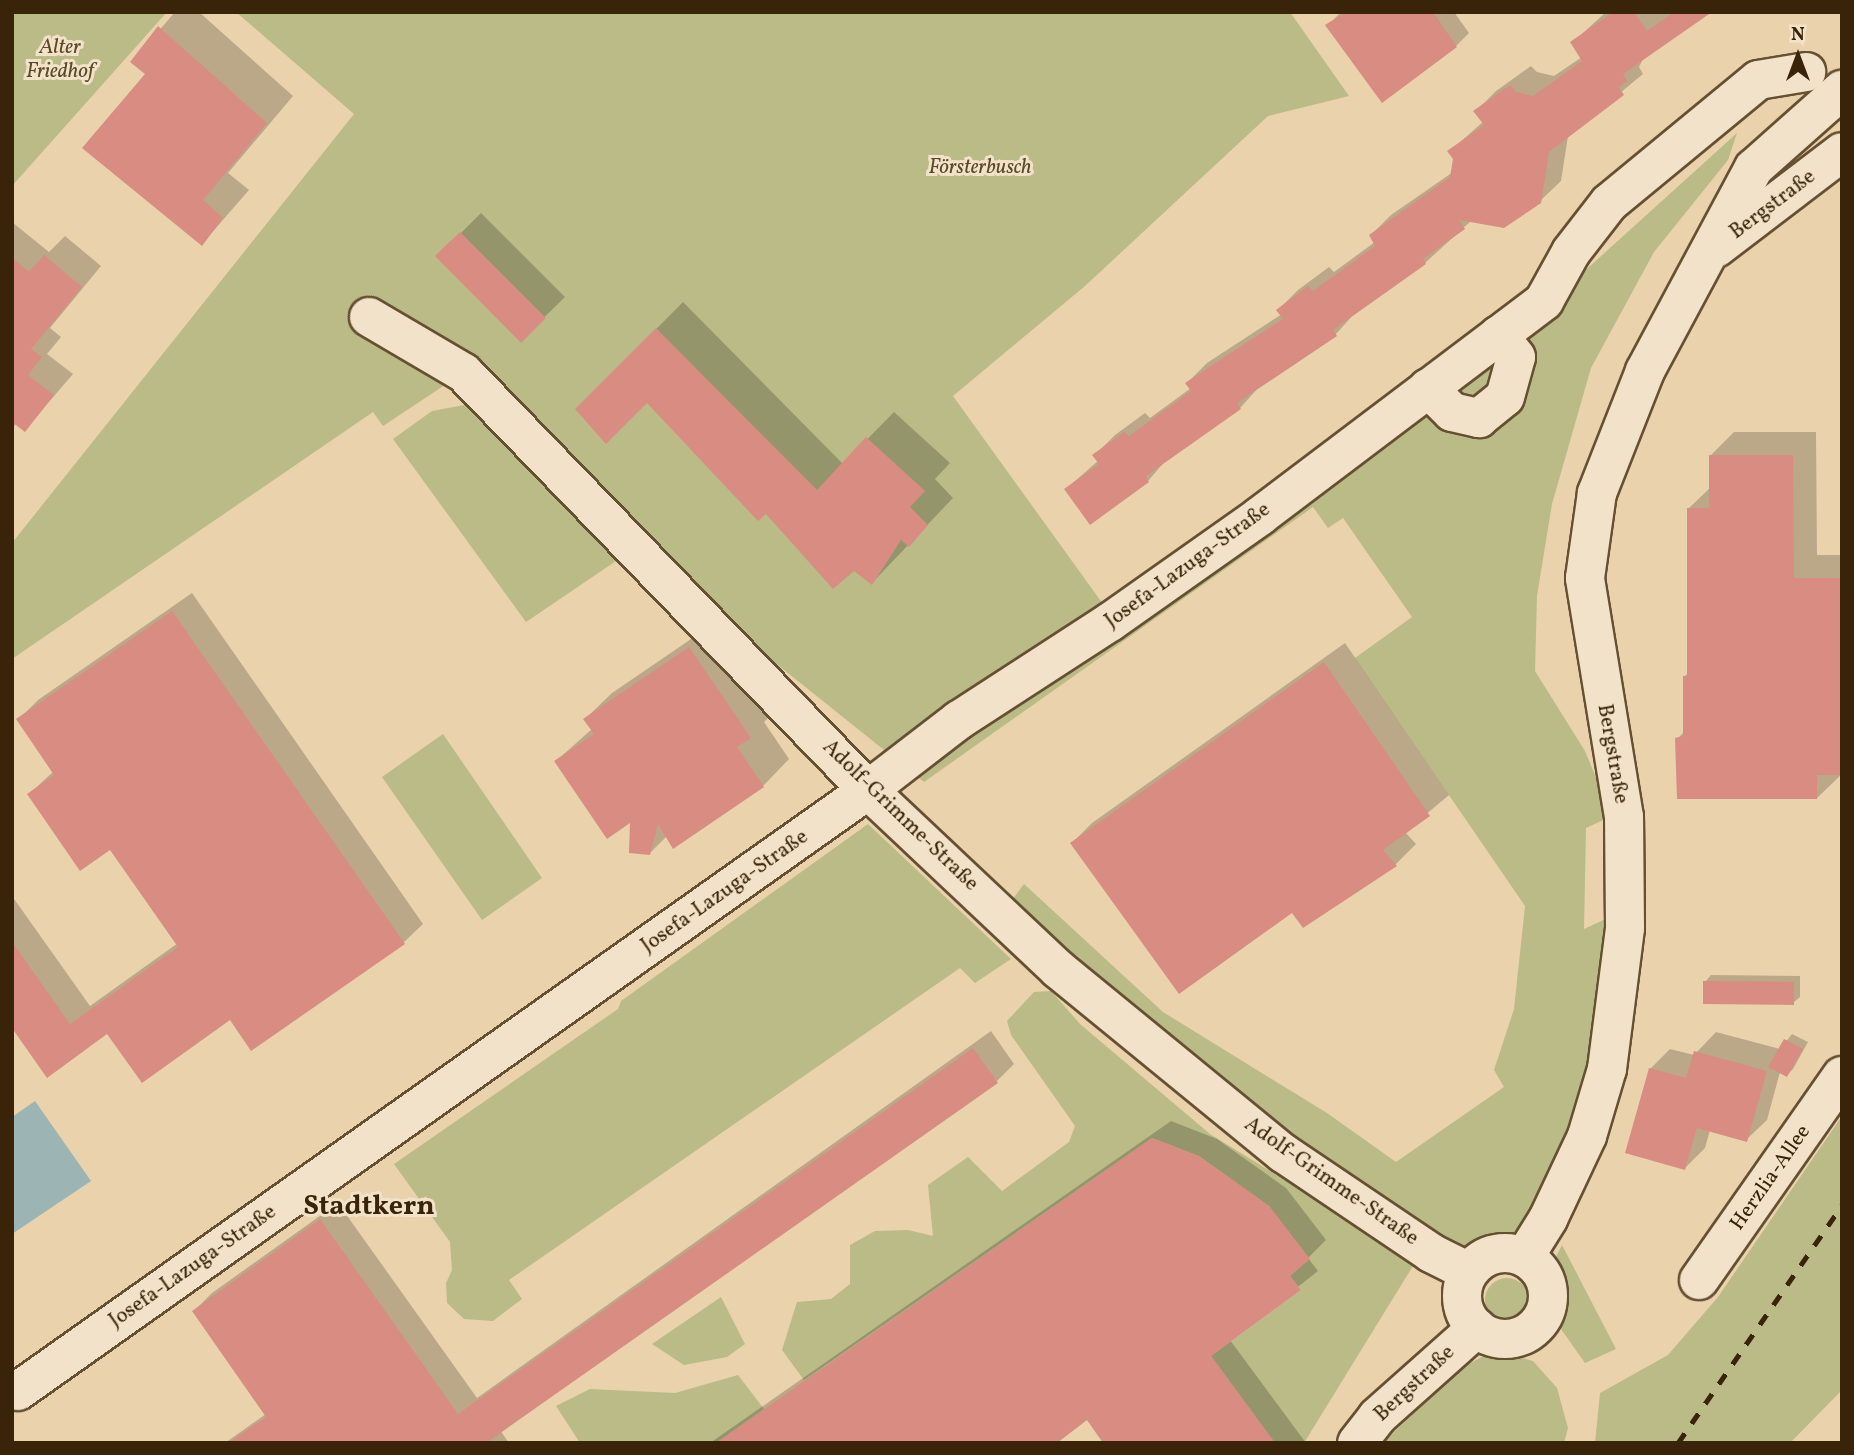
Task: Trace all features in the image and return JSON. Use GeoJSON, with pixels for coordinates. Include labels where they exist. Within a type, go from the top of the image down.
{"type":"FeatureCollection","features":[{"type":"Feature","properties":{"kind":"street","name":"Josefa-Lazuga-Straße"},"geometry":{"type":"LineString","coordinates":[[18,1391],[868,790],[959,720],[1110,622],[1259,516],[1544,301],[1572,252],[1609,203],[1758,80],[1806,72]]}},
{"type":"Feature","properties":{"kind":"street","name":"Bergstraße"},"geometry":{"type":"LineString","coordinates":[[1525,1256],[1548,1219],[1587,1136],[1607,1069],[1625,929],[1624,817],[1585,578],[1597,493],[1645,371],[1703,258],[1754,168],[1842,90]]}},
{"type":"Feature","properties":{"kind":"street","name":"Bergstraße"},"geometry":{"type":"LineString","coordinates":[[1703,258],[1842,152]]}},
{"type":"Feature","properties":{"kind":"street","name":"Adolf-Grimme-Straße"},"geometry":{"type":"LineString","coordinates":[[369,317],[464,373],[868,790],[1058,969],[1283,1153],[1431,1253],[1469,1272]]}},
{"type":"Feature","properties":{"kind":"street"},"geometry":{"type":"LineString","coordinates":[[1428,388],[1452,412],[1479,418],[1505,397],[1516,356],[1499,335]]}},
{"type":"Feature","properties":{"kind":"street","name":"Herzlia-Allee"},"geometry":{"type":"LineString","coordinates":[[1699,1280],[1842,1076]]}},
{"type":"Feature","properties":{"kind":"street"},"geometry":{"type":"LineString","coordinates":[[1489,1255],[1525,1256],[1547,1282],[1545,1315],[1521,1337],[1490,1337],[1477,1328],[1462,1300],[1469,1272],[1489,1255]]}},
{"type":"Feature","properties":{"kind":"street","name":"Bergstraße"},"geometry":{"type":"LineString","coordinates":[[1357,1443],[1377,1417],[1477,1328]]}},
{"type":"Feature","properties":{"kind":"green space","name":"Alter Friedhof"},"geometry":{"type":"Polygon","coordinates":[[[12,12],[167,12],[12,186],[12,12]]]}},
{"type":"Feature","properties":{"kind":"green space","name":"Försterbusch"},"geometry":{"type":"Polygon","coordinates":[[[236,12],[1290,12],[1349,96],[1268,116],[1085,286],[953,396],[1113,618],[1547,305],[1737,133],[1728,160],[1654,252],[1591,368],[1552,504],[1537,596],[1535,671],[1585,751],[1612,816],[1586,828],[1584,929],[1610,917],[1596,1043],[1568,1137],[1534,1205],[1513,1234],[1474,1249],[1454,1245],[1297,1145],[1273,1118],[1140,1022],[1007,907],[1024,884],[1163,1012],[1327,1113],[1396,1162],[1504,1087],[1494,1070],[1514,1009],[1525,906],[1355,658],[1412,617],[1343,518],[1328,528],[1313,507],[924,782],[647,560],[463,373],[383,426],[373,412],[12,659],[12,543],[354,114],[236,12]]]}},
{"type":"Feature","properties":{"kind":"green space"},"geometry":{"type":"Polygon","coordinates":[[[470,404],[619,559],[526,622],[393,439],[432,411],[470,404]]]}},
{"type":"Feature","properties":{"kind":"green space"},"geometry":{"type":"Polygon","coordinates":[[[443,734],[542,878],[482,920],[382,777],[443,734]]]}},
{"type":"Feature","properties":{"kind":"green space"},"geometry":{"type":"Polygon","coordinates":[[[868,824],[1011,959],[975,983],[960,968],[509,1280],[522,1299],[493,1321],[464,1319],[447,1303],[446,1283],[452,1270],[450,1242],[394,1164],[618,1009],[621,1001],[868,824]]]}},
{"type":"Feature","properties":{"kind":"green space"},"geometry":{"type":"Polygon","coordinates":[[[1051,991],[1080,1024],[1210,1134],[1416,1261],[1304,1443],[1275,1443],[1211,1356],[1301,1290],[1290,1276],[1309,1259],[1269,1206],[1199,1156],[1152,1138],[804,1380],[782,1350],[797,1302],[831,1299],[850,1284],[850,1245],[875,1231],[908,1230],[933,1236],[928,1185],[968,1157],[1002,1191],[1069,1142],[1075,1126],[1011,1035],[1007,1021],[1034,992],[1051,991]]]}},
{"type":"Feature","properties":{"kind":"green space"},"geometry":{"type":"Polygon","coordinates":[[[1842,1116],[1842,1390],[1790,1443],[1595,1443],[1600,1393],[1668,1355],[1718,1297],[1842,1116]]]}},
{"type":"Feature","properties":{"kind":"green space"},"geometry":{"type":"Polygon","coordinates":[[[1562,1245],[1616,1349],[1585,1363],[1556,1322],[1561,1299],[1555,1259],[1562,1245]]]}},
{"type":"Feature","properties":{"kind":"green space"},"geometry":{"type":"Polygon","coordinates":[[[1507,1278],[1522,1285],[1529,1300],[1522,1315],[1507,1322],[1492,1315],[1485,1300],[1492,1285],[1507,1278]]]}},
{"type":"Feature","properties":{"kind":"green space"},"geometry":{"type":"Polygon","coordinates":[[[721,1297],[745,1344],[727,1357],[684,1365],[652,1344],[721,1297]]]}},
{"type":"Feature","properties":{"kind":"green space"},"geometry":{"type":"Polygon","coordinates":[[[1508,1354],[1533,1361],[1557,1388],[1568,1428],[1564,1443],[1382,1443],[1466,1365],[1484,1356],[1508,1354]]]}},
{"type":"Feature","properties":{"kind":"green space"},"geometry":{"type":"Polygon","coordinates":[[[738,1375],[764,1409],[716,1443],[580,1443],[556,1406],[590,1389],[675,1393],[738,1375]]]}},
{"type":"Feature","properties":{"kind":"water"},"geometry":{"type":"Polygon","coordinates":[[[35,1101],[91,1181],[12,1234],[12,1117],[35,1101]]]}},
{"type":"Feature","properties":{"kind":"building"},"geometry":{"type":"Polygon","coordinates":[[[1346,12],[1433,12],[1457,47],[1382,103],[1325,25],[1346,12]]]}},
{"type":"Feature","properties":{"kind":"building"},"geometry":{"type":"Polygon","coordinates":[[[1613,12],[1634,12],[1647,31],[1674,12],[1712,12],[1623,74],[1627,81],[1619,87],[1624,95],[1549,152],[1541,203],[1504,228],[1459,220],[1465,229],[1423,259],[1426,264],[1333,330],[1337,336],[1237,403],[1241,409],[1146,476],[1149,482],[1090,525],[1064,489],[1099,464],[1092,455],[1124,432],[1129,436],[1191,391],[1185,383],[1283,319],[1276,310],[1308,286],[1313,291],[1375,246],[1369,235],[1450,177],[1453,159],[1447,151],[1484,125],[1473,111],[1510,85],[1516,92],[1533,96],[1582,61],[1570,42],[1613,12]]]}},
{"type":"Feature","properties":{"kind":"building"},"geometry":{"type":"Polygon","coordinates":[[[158,26],[267,123],[203,200],[223,218],[202,246],[82,148],[145,74],[130,62],[158,26]]]}},
{"type":"Feature","properties":{"kind":"building"},"geometry":{"type":"Polygon","coordinates":[[[460,232],[546,318],[521,343],[435,256],[460,232]]]}},
{"type":"Feature","properties":{"kind":"building"},"geometry":{"type":"Polygon","coordinates":[[[44,255],[82,287],[31,349],[42,357],[28,375],[54,395],[25,432],[12,422],[12,258],[29,272],[44,255]]]}},
{"type":"Feature","properties":{"kind":"building"},"geometry":{"type":"Polygon","coordinates":[[[656,328],[817,490],[866,437],[925,491],[910,507],[928,525],[909,547],[901,540],[872,585],[854,571],[833,589],[766,514],[758,521],[647,403],[606,444],[575,409],[656,328]]]}},
{"type":"Feature","properties":{"kind":"building"},"geometry":{"type":"Polygon","coordinates":[[[1709,455],[1793,455],[1794,578],[1842,578],[1842,775],[1817,775],[1817,799],[1677,799],[1675,738],[1683,736],[1683,676],[1687,676],[1687,508],[1709,508],[1709,455]]]}},
{"type":"Feature","properties":{"kind":"building"},"geometry":{"type":"Polygon","coordinates":[[[172,611],[405,944],[251,1051],[230,1020],[142,1083],[107,1034],[47,1078],[12,1028],[12,942],[70,1024],[178,947],[110,850],[80,871],[27,794],[54,775],[16,719],[172,611]]]}},
{"type":"Feature","properties":{"kind":"building"},"geometry":{"type":"Polygon","coordinates":[[[689,647],[751,738],[737,747],[764,787],[673,849],[658,824],[650,855],[629,853],[630,823],[607,839],[554,761],[594,734],[583,719],[689,647]]]}},
{"type":"Feature","properties":{"kind":"building"},"geometry":{"type":"Polygon","coordinates":[[[1324,662],[1430,816],[1383,850],[1397,866],[1303,928],[1292,913],[1179,994],[1070,843],[1324,662]]]}},
{"type":"Feature","properties":{"kind":"building"},"geometry":{"type":"Polygon","coordinates":[[[1703,981],[1794,982],[1794,1005],[1703,1004],[1703,981]]]}},
{"type":"Feature","properties":{"kind":"building"},"geometry":{"type":"Polygon","coordinates":[[[1784,1039],[1803,1049],[1787,1077],[1768,1067],[1784,1039]]]}},
{"type":"Feature","properties":{"kind":"building"},"geometry":{"type":"Polygon","coordinates":[[[973,1048],[998,1083],[486,1443],[228,1443],[266,1417],[192,1311],[320,1219],[458,1414],[973,1048]]]}},
{"type":"Feature","properties":{"kind":"building"},"geometry":{"type":"Polygon","coordinates":[[[1694,1051],[1767,1071],[1747,1142],[1697,1128],[1685,1170],[1625,1153],[1649,1068],[1686,1078],[1694,1051]]]}},
{"type":"Feature","properties":{"kind":"building"},"geometry":{"type":"Polygon","coordinates":[[[1152,1138],[1199,1156],[1269,1206],[1310,1259],[1290,1276],[1301,1290],[1211,1356],[1275,1443],[1103,1443],[1087,1420],[1057,1443],[716,1443],[1152,1138]]]}},
{"type":"Feature","properties":{"kind":"railway"},"geometry":{"type":"LineString","coordinates":[[1678,1443],[1842,1205]]}},
{"type":"Feature","properties":{"kind":"district","name":"Stadtkern"},"geometry":{"type":"Point","coordinates":[369,1207]}}]}
